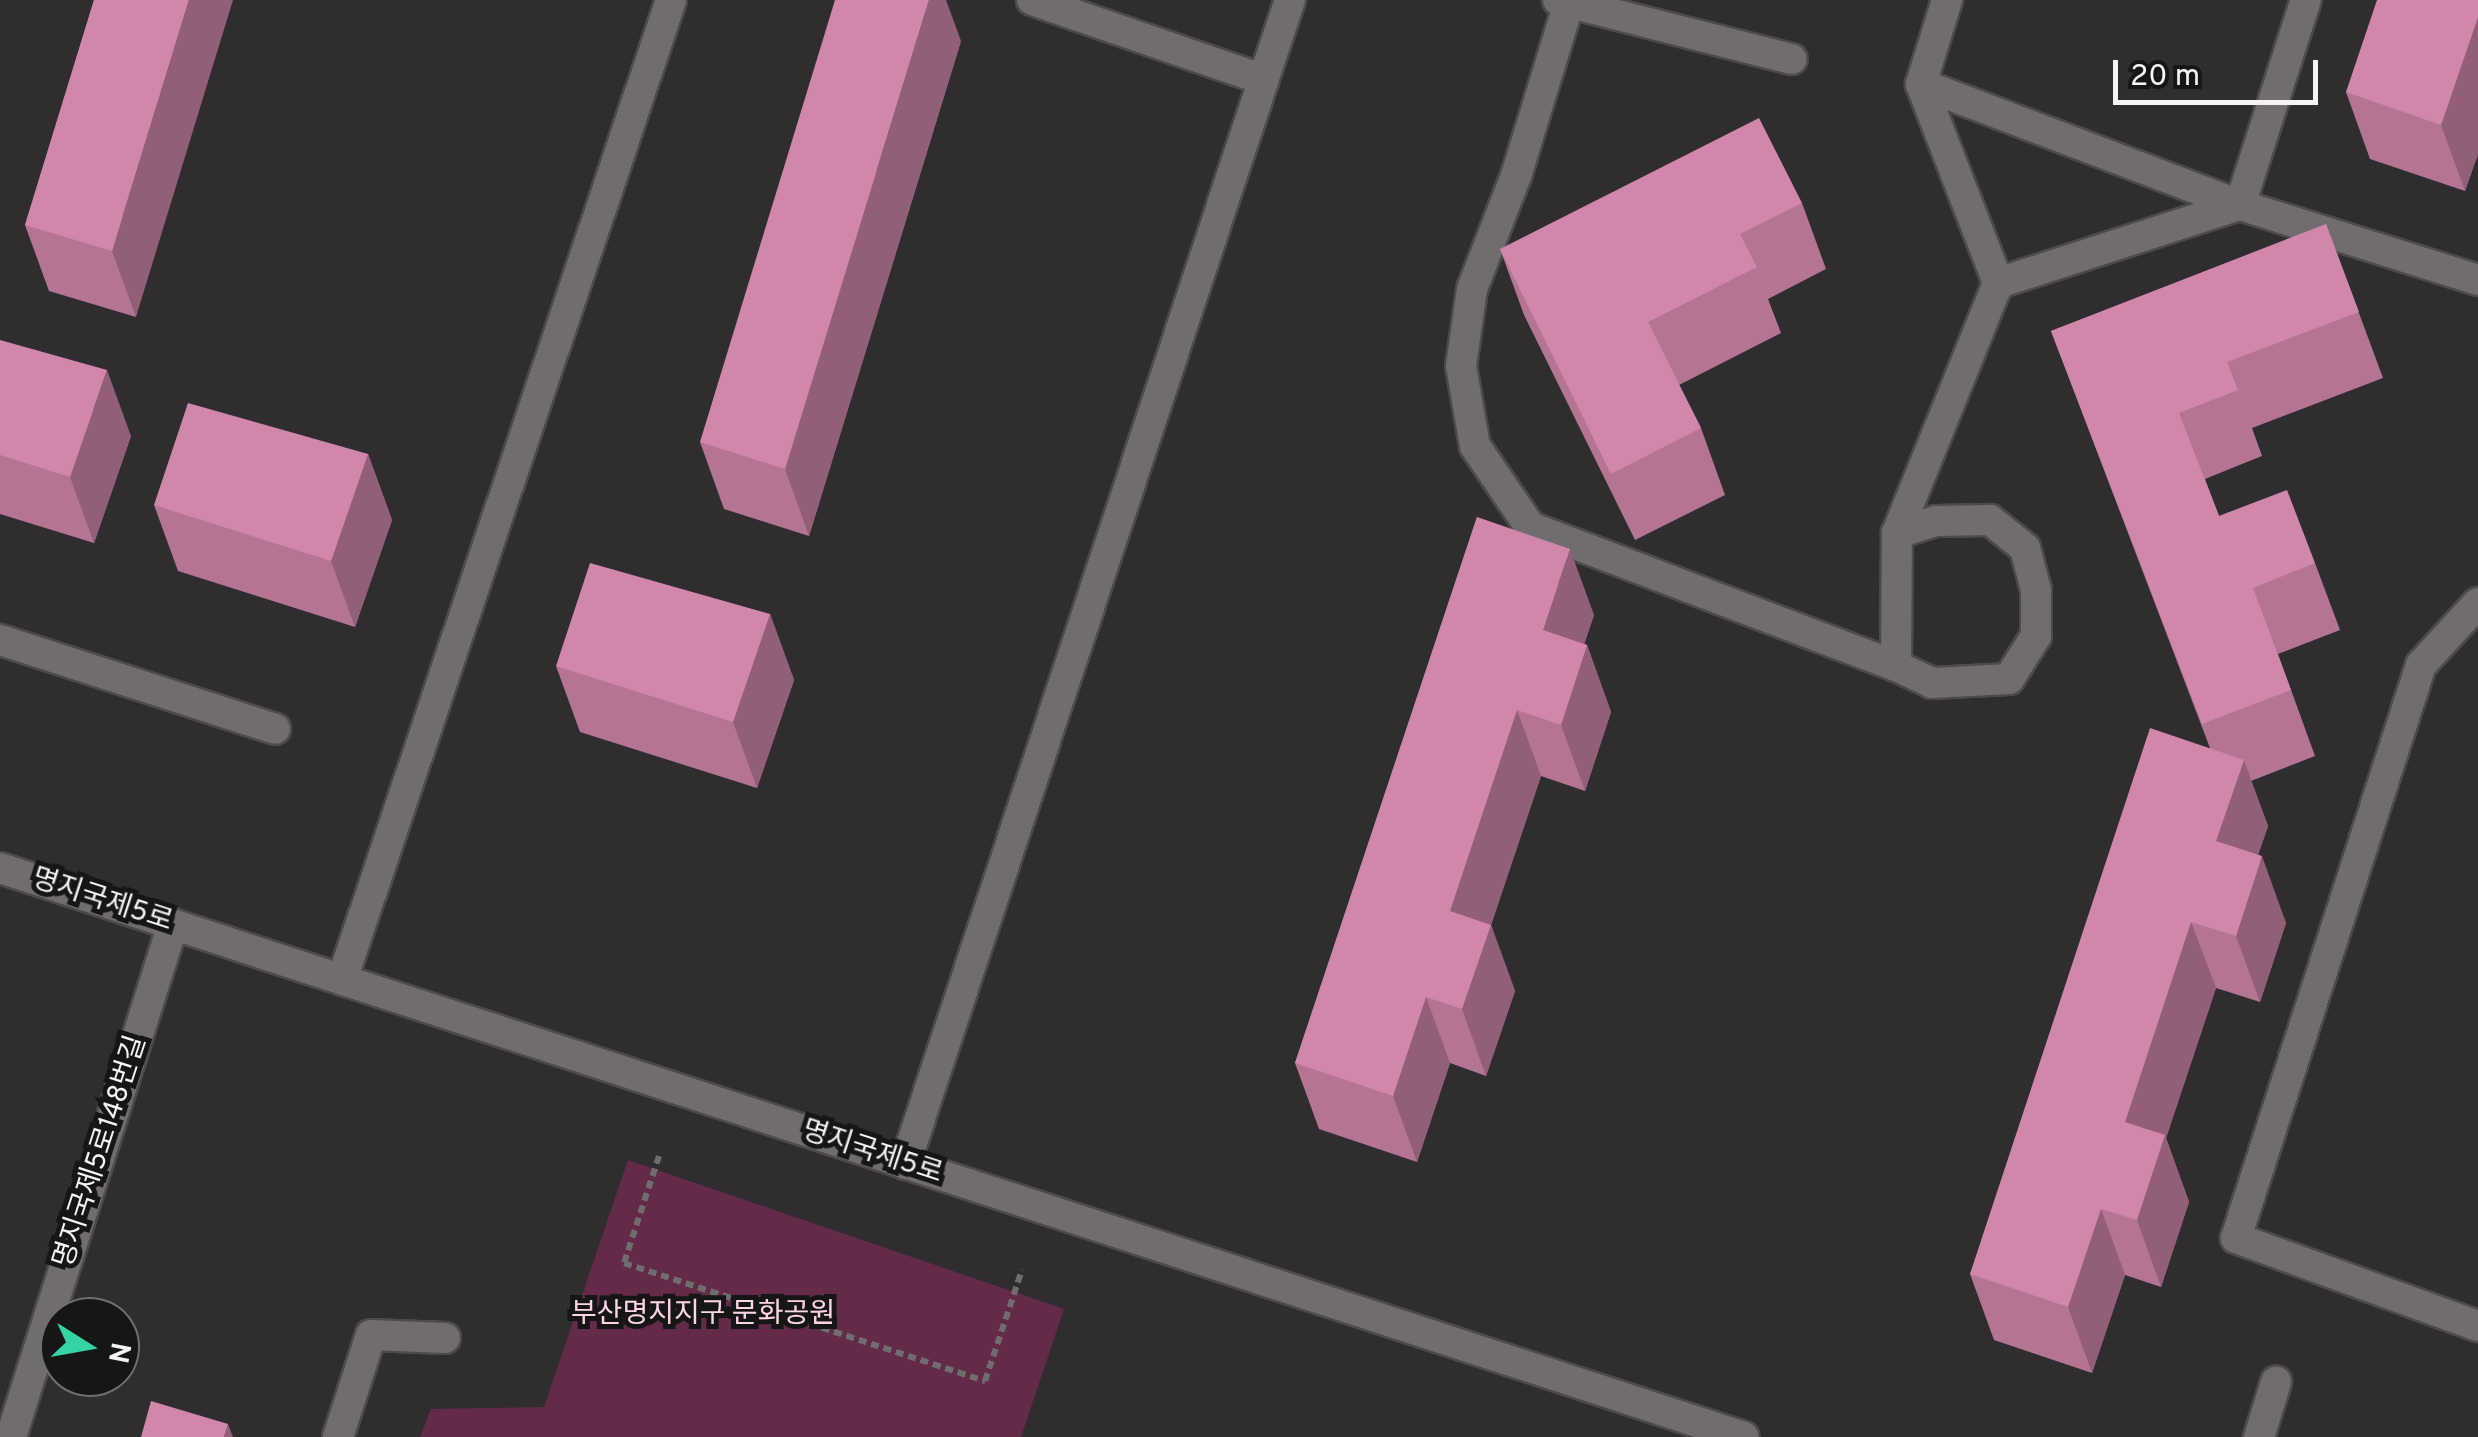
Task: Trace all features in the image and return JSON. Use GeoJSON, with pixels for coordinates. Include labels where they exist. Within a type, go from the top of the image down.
{"type":"FeatureCollection","features":[{"type":"Feature","properties":{"kind":"street"},"geometry":{"type":"LineString","coordinates":[[342,980],[671,0]]}},
{"type":"Feature","properties":{"kind":"street"},"geometry":{"type":"LineString","coordinates":[[1032,0],[1264,80]]}},
{"type":"Feature","properties":{"kind":"street"},"geometry":{"type":"LineString","coordinates":[[905,1164],[1290,0]]}},
{"type":"Feature","properties":{"kind":"street"},"geometry":{"type":"LineString","coordinates":[[1896,666],[1898,533],[1998,283],[1921,84],[1946,0]]}},
{"type":"Feature","properties":{"kind":"street"},"geometry":{"type":"LineString","coordinates":[[2240,205],[2306,0]]}},
{"type":"Feature","properties":{"kind":"street"},"geometry":{"type":"LineString","coordinates":[[1792,58],[1563,3],[1517,173],[1472,289],[1461,366],[1475,446],[1530,528],[1932,682],[2009,678],[2036,636],[2036,590],[2026,548],[1990,520],[1936,520],[1898,533]]}},
{"type":"Feature","properties":{"kind":"street"},"geometry":{"type":"LineString","coordinates":[[1921,84],[2240,205],[2478,280]]}},
{"type":"Feature","properties":{"kind":"street"},"geometry":{"type":"LineString","coordinates":[[1998,283],[2240,205]]}},
{"type":"Feature","properties":{"kind":"street"},"geometry":{"type":"LineString","coordinates":[[2478,603],[2421,665],[2236,1238],[2478,1326]]}},
{"type":"Feature","properties":{"kind":"street"},"geometry":{"type":"LineString","coordinates":[[0,640],[275,729]]}},
{"type":"Feature","properties":{"kind":"street","name":"명지국제5로"},"geometry":{"type":"LineString","coordinates":[[0,868],[1744,1437]]}},
{"type":"Feature","properties":{"kind":"street","name":"명지국제5로148번길"},"geometry":{"type":"LineString","coordinates":[[11,1437],[173,924]]}},
{"type":"Feature","properties":{"kind":"street"},"geometry":{"type":"LineString","coordinates":[[338,1437],[371,1335],[445,1338]]}},
{"type":"Feature","properties":{"kind":"street"},"geometry":{"type":"LineString","coordinates":[[2259,1437],[2276,1382]]}},
{"type":"Feature","properties":{"kind":"path"},"geometry":{"type":"LineString","coordinates":[[658,1156],[624,1263],[986,1381],[1022,1270]]}},
{"type":"Feature","properties":{"kind":"green space","name":"부산명지지구 문화공원"},"geometry":{"type":"Polygon","coordinates":[[[628,1160],[1064,1309],[1021,1437],[420,1437],[431,1409],[544,1407],[628,1160]]]}},
{"type":"Feature","properties":{"kind":"building"},"geometry":{"type":"Polygon","coordinates":[[[94,0],[189,0],[112,251],[25,225],[94,0]]]}},
{"type":"Feature","properties":{"kind":"building"},"geometry":{"type":"Polygon","coordinates":[[[835,0],[929,0],[785,469],[700,442],[835,0]]]}},
{"type":"Feature","properties":{"kind":"building"},"geometry":{"type":"Polygon","coordinates":[[[2377,0],[2478,0],[2478,17],[2441,125],[2346,92],[2377,0]]]}},
{"type":"Feature","properties":{"kind":"building"},"geometry":{"type":"Polygon","coordinates":[[[1759,118],[1802,203],[1740,234],[1757,267],[1648,322],[1701,428],[1611,474],[1500,249],[1759,118]]]}},
{"type":"Feature","properties":{"kind":"building"},"geometry":{"type":"Polygon","coordinates":[[[2326,224],[2359,312],[2227,362],[2238,390],[2179,413],[2219,516],[2287,490],[2315,563],[2253,588],[2291,690],[2202,724],[2051,331],[2326,224]]]}},
{"type":"Feature","properties":{"kind":"building"},"geometry":{"type":"Polygon","coordinates":[[[0,340],[107,370],[70,477],[0,455],[0,340]]]}},
{"type":"Feature","properties":{"kind":"building"},"geometry":{"type":"Polygon","coordinates":[[[188,403],[368,454],[331,561],[154,505],[188,403]]]}},
{"type":"Feature","properties":{"kind":"building"},"geometry":{"type":"Polygon","coordinates":[[[1477,517],[1570,549],[1543,630],[1587,645],[1561,725],[1517,710],[1450,911],[1491,925],[1462,1009],[1426,997],[1393,1096],[1295,1063],[1477,517]]]}},
{"type":"Feature","properties":{"kind":"building"},"geometry":{"type":"Polygon","coordinates":[[[590,563],[770,614],[733,722],[556,666],[590,563]]]}},
{"type":"Feature","properties":{"kind":"building"},"geometry":{"type":"Polygon","coordinates":[[[2150,728],[2244,760],[2216,841],[2262,856],[2236,936],[2191,922],[2125,1122],[2165,1135],[2137,1220],[2101,1209],[2068,1307],[1970,1274],[2150,728]]]}},
{"type":"Feature","properties":{"kind":"building"},"geometry":{"type":"Polygon","coordinates":[[[151,1401],[228,1424],[224,1437],[141,1437],[151,1401]]]}}]}
